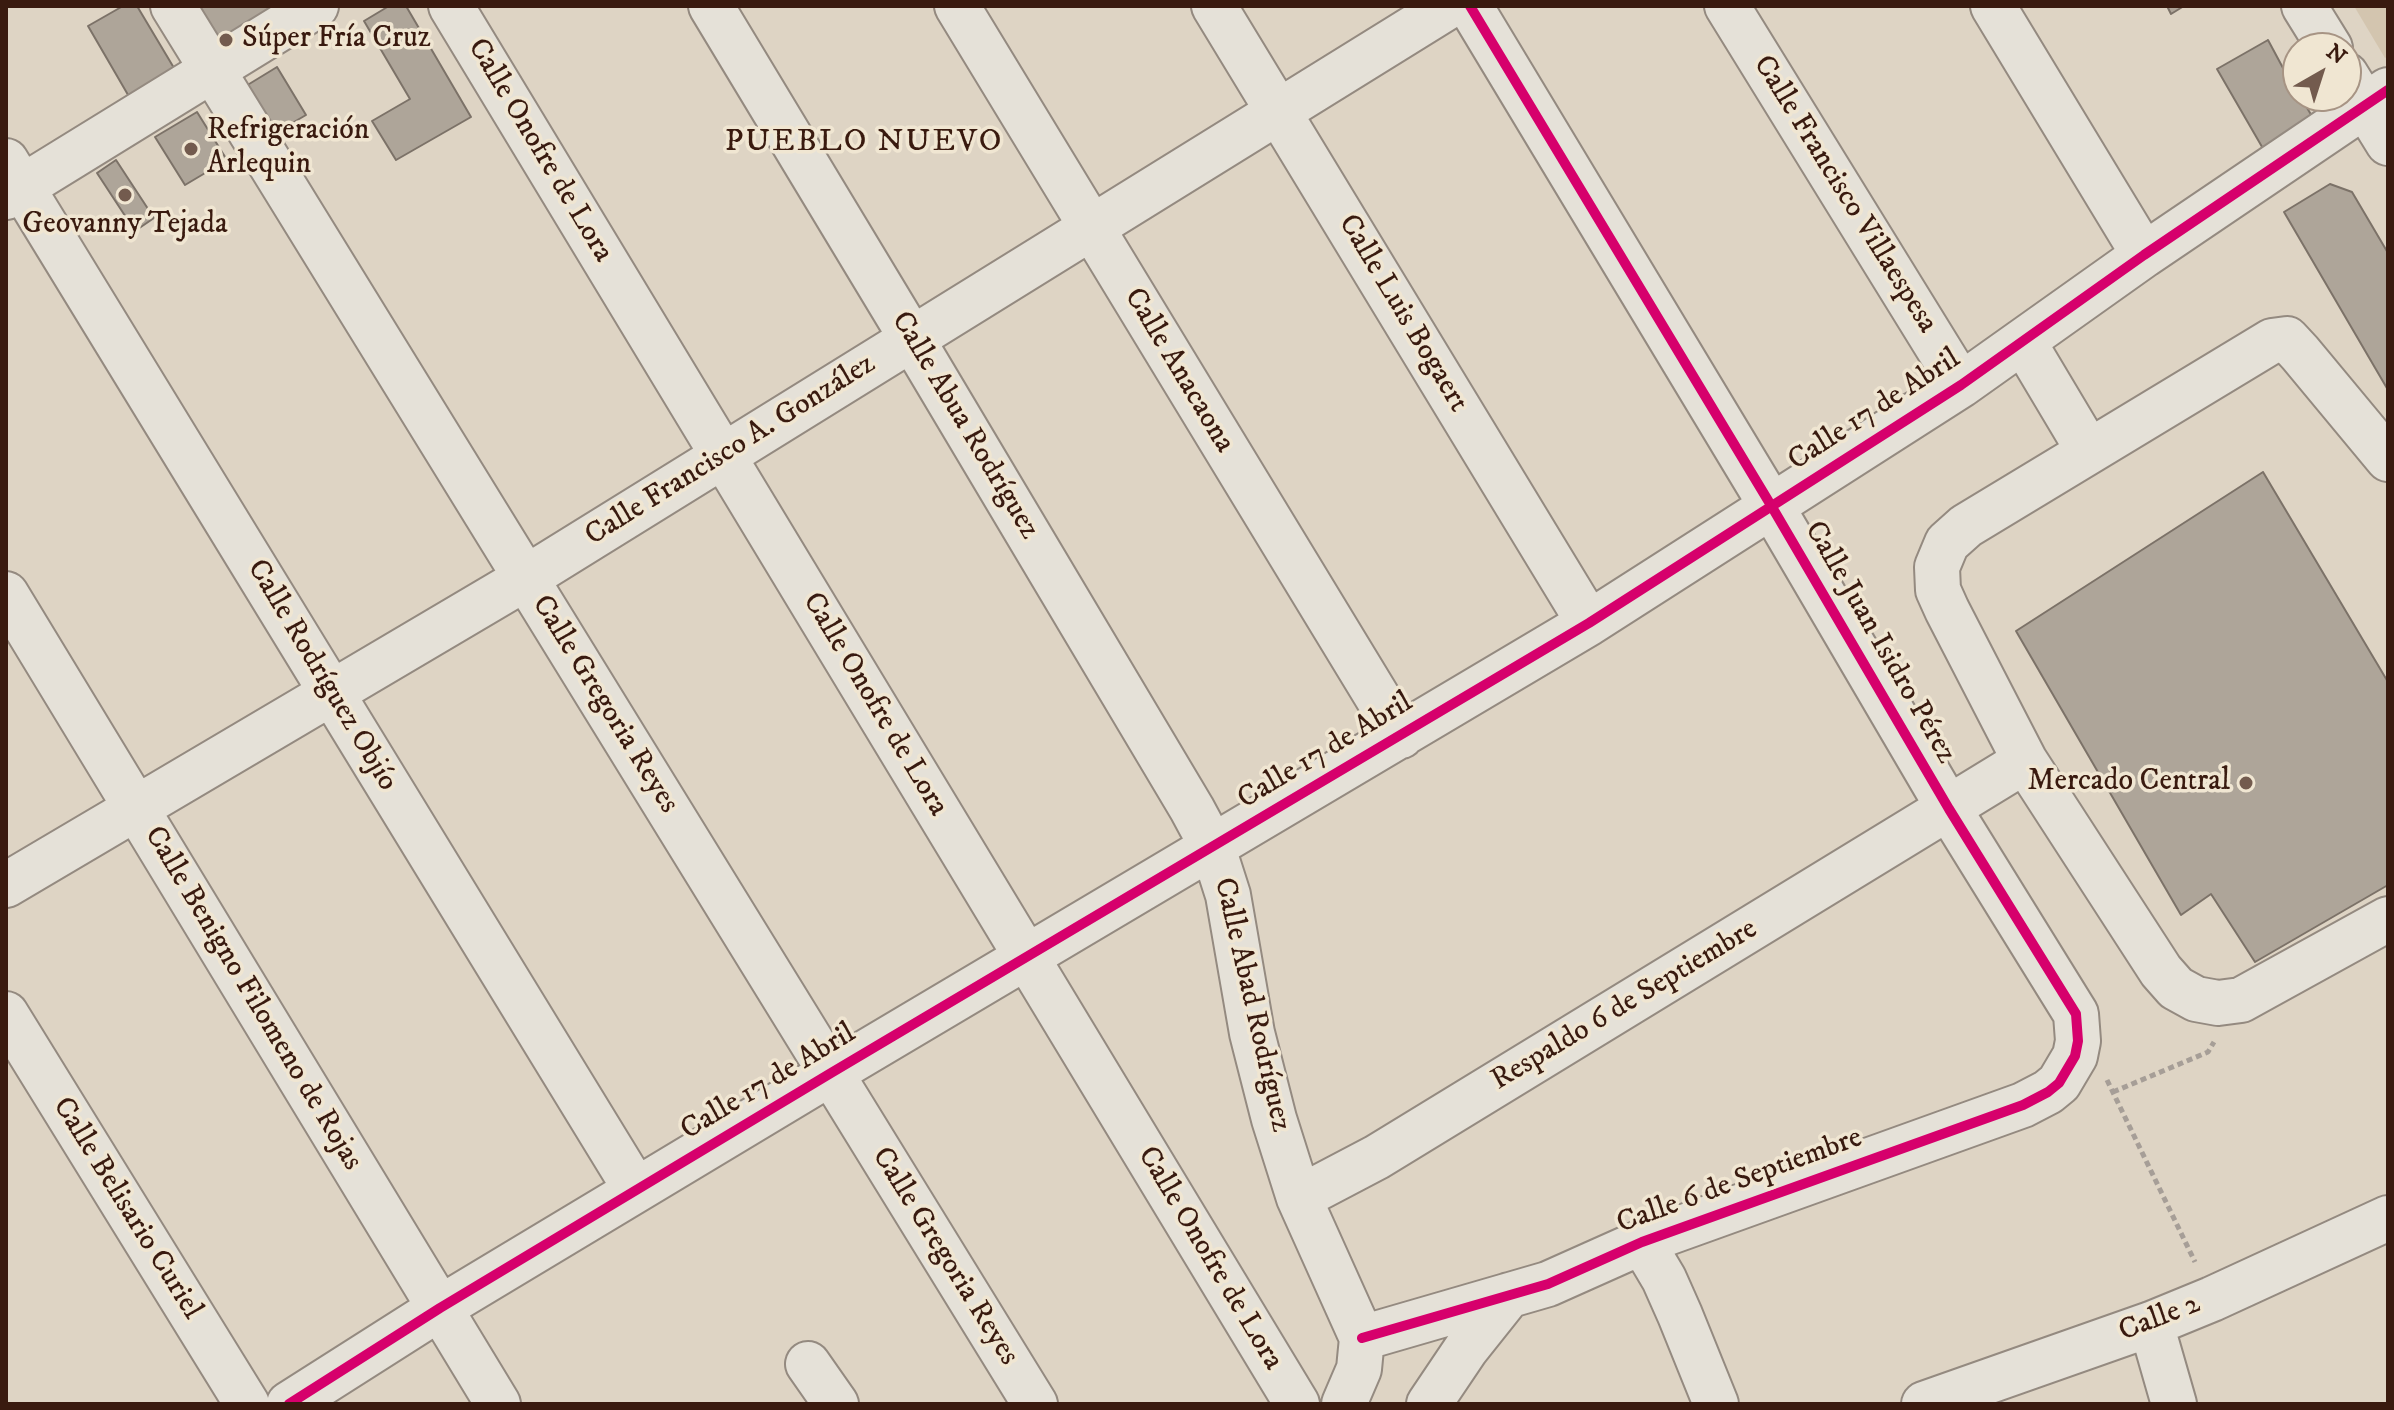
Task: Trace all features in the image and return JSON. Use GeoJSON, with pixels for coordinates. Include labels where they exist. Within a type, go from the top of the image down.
{"type":"FeatureCollection","features":[{"type":"Feature","properties":{"kind":"street","name":"Calle Gregoria Reyes"},"geometry":{"type":"LineString","coordinates":[[173,6],[1035,1404]]}},
{"type":"Feature","properties":{"kind":"street"},"geometry":{"type":"LineString","coordinates":[[11,182],[212,70],[316,6]]}},
{"type":"Feature","properties":{"kind":"street","name":"Calle Onofre de Lora"},"geometry":{"type":"LineString","coordinates":[[451,6],[1297,1404]]}},
{"type":"Feature","properties":{"kind":"street","name":"Calle Abua Rodríguez"},"geometry":{"type":"LineString","coordinates":[[711,6],[1213,848]]}},
{"type":"Feature","properties":{"kind":"street","name":"Calle Anacaona"},"geometry":{"type":"LineString","coordinates":[[957,6],[1401,736]]}},
{"type":"Feature","properties":{"kind":"street","name":"Calle Luis Bogaert"},"geometry":{"type":"LineString","coordinates":[[1214,6],[1589,623]]}},
{"type":"Feature","properties":{"kind":"street","name":"Calle Francisco A. González"},"geometry":{"type":"LineString","coordinates":[[6,885],[526,578],[1449,6]]}},
{"type":"Feature","properties":{"kind":"street","name":"Calle Juan Isidro Pérez"},"geometry":{"type":"LineString","coordinates":[[1470,6],[1772,507],[1949,809],[2076,1014]]}},
{"type":"Feature","properties":{"kind":"street","name":"Calle Francisco Villaespesa"},"geometry":{"type":"LineString","coordinates":[[1727,6],[1961,385]]}},
{"type":"Feature","properties":{"kind":"street"},"geometry":{"type":"LineString","coordinates":[[1993,6],[2144,255]]}},
{"type":"Feature","properties":{"kind":"street"},"geometry":{"type":"LineString","coordinates":[[2304,6],[2320,32]]}},
{"type":"Feature","properties":{"kind":"street"},"geometry":{"type":"LineString","coordinates":[[2366,90],[2388,143]]}},
{"type":"Feature","properties":{"kind":"street","name":"Calle 17 de Abril"},"geometry":{"type":"LineString","coordinates":[[289,1404],[440,1308],[636,1190],[1589,623],[1961,385],[2144,255],[2366,90]]}},
{"type":"Feature","properties":{"kind":"street","name":"Calle Rodríguez Objío"},"geometry":{"type":"LineString","coordinates":[[11,182],[331,692],[636,1190]]}},
{"type":"Feature","properties":{"kind":"street"},"geometry":{"type":"LineString","coordinates":[[2388,459],[2287,339],[2272,341],[1966,526],[1947,543],[1937,567],[1938,590],[1947,610],[2025,761],[2161,971],[2176,988],[2196,999],[2218,1003],[2241,1000],[2388,919]]}},
{"type":"Feature","properties":{"kind":"street"},"geometry":{"type":"LineString","coordinates":[[2023,341],[2088,450]]}},
{"type":"Feature","properties":{"kind":"street","name":"Calle Benigno Filomeno de Rojas"},"geometry":{"type":"LineString","coordinates":[[6,594],[498,1404]]}},
{"type":"Feature","properties":{"kind":"street","name":"Respaldo 6 de Septiembre"},"geometry":{"type":"LineString","coordinates":[[1299,1198],[1377,1157],[2025,761]]}},
{"type":"Feature","properties":{"kind":"street","name":"Calle Abad Rodríguez"},"geometry":{"type":"LineString","coordinates":[[1213,848],[1228,895],[1252,1033],[1274,1119],[1299,1198],[1362,1338]]}},
{"type":"Feature","properties":{"kind":"street","name":"Calle Belisario Curiel"},"geometry":{"type":"LineString","coordinates":[[6,1014],[247,1404]]}},
{"type":"Feature","properties":{"kind":"street","name":"Calle 6 de Septiembre"},"geometry":{"type":"LineString","coordinates":[[1362,1338],[1548,1284],[1642,1242],[2036,1098],[2059,1083],[2075,1056],[2079,1027],[2076,1014]]}},
{"type":"Feature","properties":{"kind":"street","name":"Calle 2"},"geometry":{"type":"LineString","coordinates":[[1924,1404],[2151,1324],[2388,1218]]}},
{"type":"Feature","properties":{"kind":"street"},"geometry":{"type":"LineString","coordinates":[[1642,1242],[1669,1291],[1716,1404]]}},
{"type":"Feature","properties":{"kind":"street"},"geometry":{"type":"LineString","coordinates":[[1429,1404],[1466,1349],[1509,1295]]}},
{"type":"Feature","properties":{"kind":"street"},"geometry":{"type":"LineString","coordinates":[[2151,1324],[2174,1404]]}},
{"type":"Feature","properties":{"kind":"street"},"geometry":{"type":"LineString","coordinates":[[1344,1404],[1359,1369],[1362,1338]]}},
{"type":"Feature","properties":{"kind":"street"},"geometry":{"type":"LineString","coordinates":[[808,1364],[836,1404]]}},
{"type":"Feature","properties":{"kind":"path"},"geometry":{"type":"LineString","coordinates":[[2113,1092],[2208,1052],[2241,1000]]}},
{"type":"Feature","properties":{"kind":"path"},"geometry":{"type":"LineString","coordinates":[[2076,1014],[2212,1299]]}},
{"type":"Feature","properties":{"kind":"shaded area"},"geometry":{"type":"Polygon","coordinates":[[[2354,6],[2388,6],[2388,56],[2385,58],[2354,6]]]}},
{"type":"Feature","properties":{"kind":"building"},"geometry":{"type":"Polygon","coordinates":[[[123,6],[137,6],[177,73],[131,100],[88,26],[123,6]]]}},
{"type":"Feature","properties":{"kind":"building"},"geometry":{"type":"Polygon","coordinates":[[[191,6],[272,6],[283,23],[215,45],[191,6]]]}},
{"type":"Feature","properties":{"kind":"building"},"geometry":{"type":"Polygon","coordinates":[[[389,6],[406,6],[471,117],[396,160],[372,121],[410,99],[364,21],[389,6]]]}},
{"type":"Feature","properties":{"kind":"building"},"geometry":{"type":"Polygon","coordinates":[[[2167,6],[2184,6],[2171,14],[2167,6]]]}},
{"type":"Feature","properties":{"kind":"building"},"geometry":{"type":"Polygon","coordinates":[[[2268,40],[2282,66],[2282,112],[2309,112],[2316,123],[2265,152],[2217,69],[2268,40]]]}},
{"type":"Feature","properties":{"kind":"building"},"geometry":{"type":"Polygon","coordinates":[[[277,67],[306,115],[270,136],[241,89],[277,67]]]}},
{"type":"Feature","properties":{"kind":"building","name":"Refrigeración Arlequin"},"geometry":{"type":"Polygon","coordinates":[[[197,112],[227,160],[185,185],[155,137],[197,112]]]}},
{"type":"Feature","properties":{"kind":"building","name":"Geovanny Tejada"},"geometry":{"type":"Polygon","coordinates":[[[116,160],[154,218],[135,231],[97,173],[116,160]]]}},
{"type":"Feature","properties":{"kind":"building"},"geometry":{"type":"Polygon","coordinates":[[[2330,184],[2352,192],[2388,253],[2388,390],[2284,212],[2330,184]]]}},
{"type":"Feature","properties":{"kind":"building","name":"Mercado Central"},"geometry":{"type":"Polygon","coordinates":[[[2263,472],[2388,682],[2388,885],[2255,962],[2211,894],[2181,915],[2016,631],[2263,472]]]}},
{"type":"Feature","properties":{"kind":"cycle path"},"geometry":{"type":"LineString","coordinates":[[1362,1338],[1548,1284],[1642,1242],[2023,1105],[2059,1083],[2075,1056],[2078,1041],[2076,1014],[1949,809],[1772,507],[1470,6]]}},
{"type":"Feature","properties":{"kind":"cycle path"},"geometry":{"type":"LineString","coordinates":[[289,1404],[440,1308],[831,1073],[1589,623],[1961,385],[2144,255],[2388,90]]}},
{"type":"Feature","properties":{"kind":"place","name":"Súper Fría Cruz"},"geometry":{"type":"Point","coordinates":[226,40]}},
{"type":"Feature","properties":{"kind":"place","name":"Refrigeración Arlequin"},"geometry":{"type":"Point","coordinates":[191,149]}},
{"type":"Feature","properties":{"kind":"place","name":"Geovanny Tejada"},"geometry":{"type":"Point","coordinates":[125,195]}},
{"type":"Feature","properties":{"kind":"place","name":"Mercado Central"},"geometry":{"type":"Point","coordinates":[2246,783]}},
{"type":"Feature","properties":{"kind":"district","name":"PUEBLO NUEVO"},"geometry":{"type":"Point","coordinates":[864,143]}}]}
